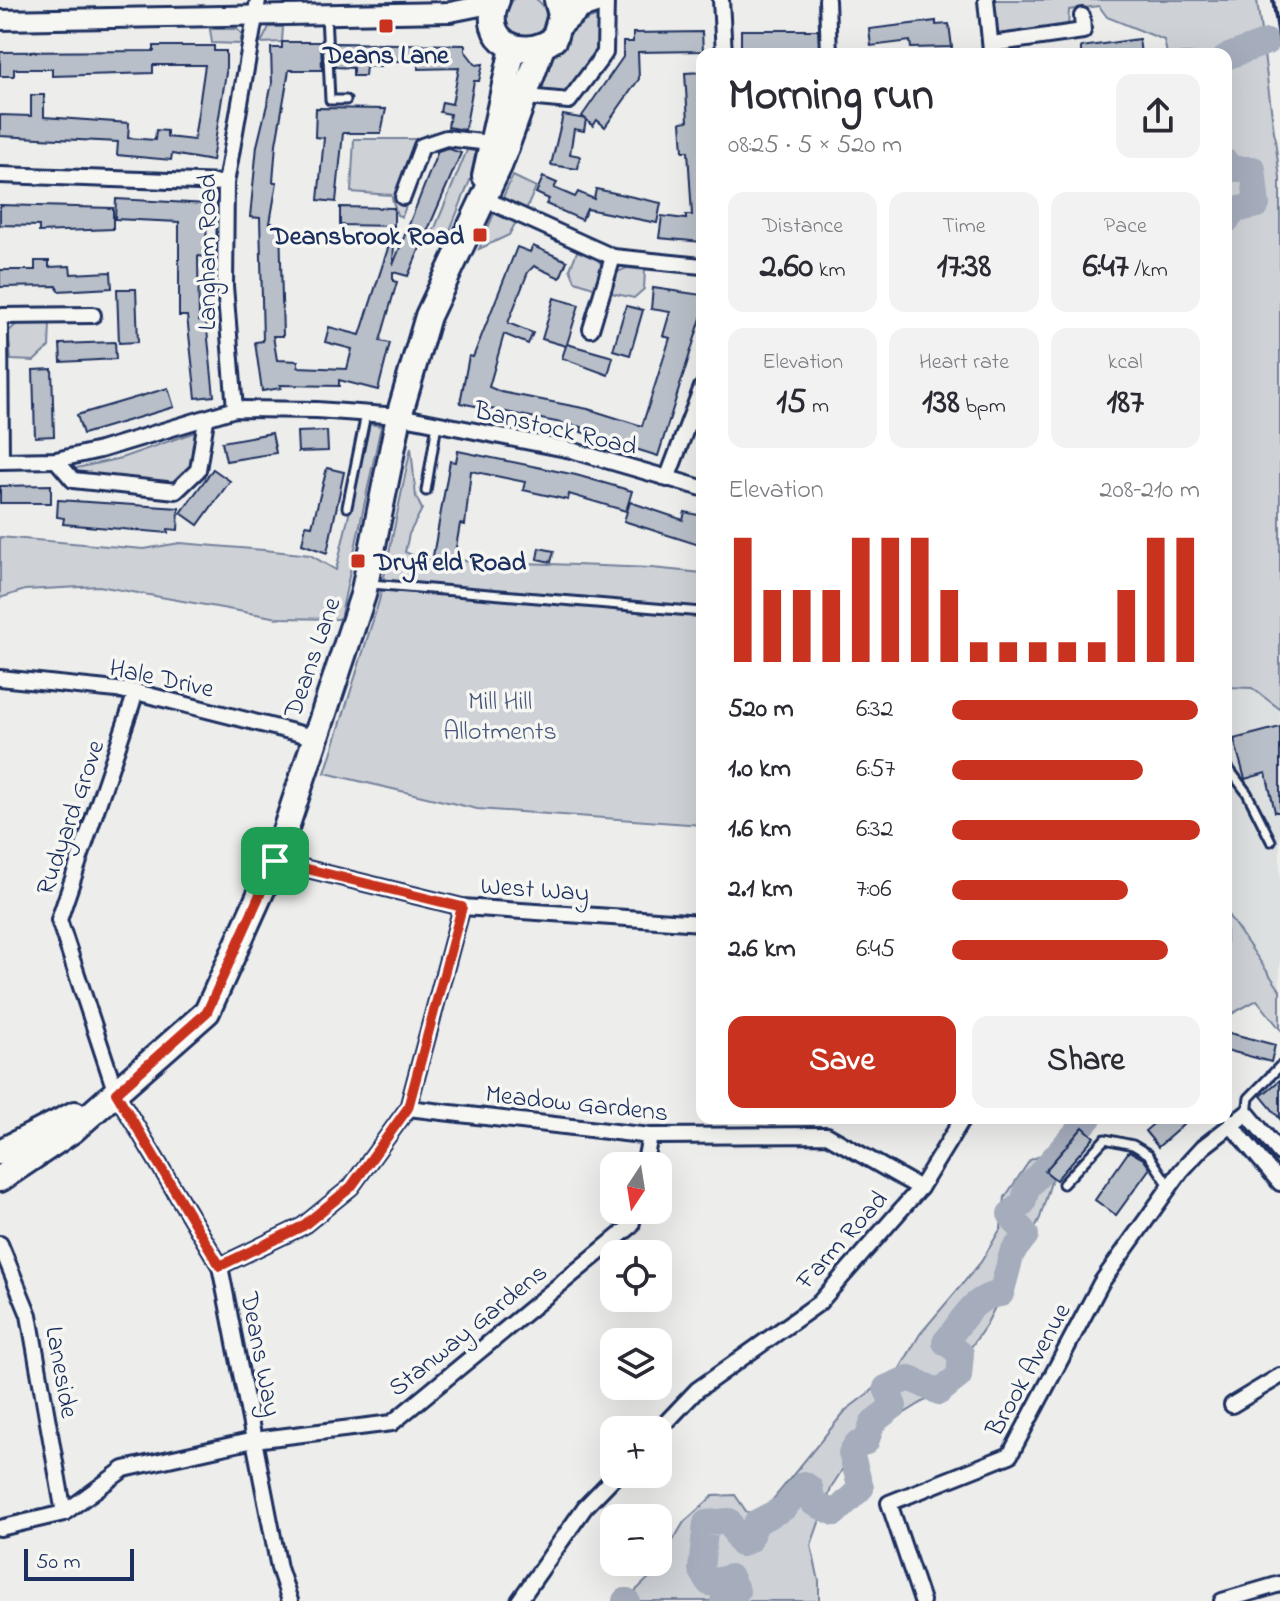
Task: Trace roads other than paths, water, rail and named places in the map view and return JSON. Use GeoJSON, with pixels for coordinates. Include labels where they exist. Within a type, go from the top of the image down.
{"type":"FeatureCollection","features":[{"type":"Feature","properties":{"kind":"main road"},"geometry":{"type":"LineString","coordinates":[[577,0],[607,0]]}},
{"type":"Feature","properties":{"kind":"main road"},"geometry":{"type":"LineString","coordinates":[[495,9],[500,37],[513,48],[530,50],[554,39],[559,12],[598,0]]}},
{"type":"Feature","properties":{"kind":"main road","name":"Deans Lane"},"geometry":{"type":"LineString","coordinates":[[0,1179],[35,1158],[116,1093],[207,1012],[275,861],[365,583],[399,416],[428,316],[527,97],[542,47]]}},
{"type":"Feature","properties":{"kind":"main road","name":"Deans Lane"},"geometry":{"type":"LineString","coordinates":[[482,198],[490,143],[513,48]]}},
{"type":"Feature","properties":{"kind":"main road","name":"Deans Lane"},"geometry":{"type":"LineString","coordinates":[[0,1152],[116,1093]]}},
{"type":"Feature","properties":{"kind":"street"},"geometry":{"type":"LineString","coordinates":[[527,97],[569,101],[605,53],[607,0]]}},
{"type":"Feature","properties":{"kind":"street"},"geometry":{"type":"LineString","coordinates":[[721,0],[724,48]]}},
{"type":"Feature","properties":{"kind":"street"},"geometry":{"type":"LineString","coordinates":[[827,0],[829,48]]}},
{"type":"Feature","properties":{"kind":"street"},"geometry":{"type":"LineString","coordinates":[[986,0],[991,48]]}},
{"type":"Feature","properties":{"kind":"street"},"geometry":{"type":"LineString","coordinates":[[0,20],[257,7],[326,13],[351,6],[450,12],[495,9]]}},
{"type":"Feature","properties":{"kind":"street","name":"Langham Road"},"geometry":{"type":"LineString","coordinates":[[235,409],[225,286],[226,183],[257,7]]}},
{"type":"Feature","properties":{"kind":"street"},"geometry":{"type":"LineString","coordinates":[[996,48],[1083,31],[1082,16]]}},
{"type":"Feature","properties":{"kind":"street"},"geometry":{"type":"LineString","coordinates":[[403,197],[422,146],[446,138],[490,143]]}},
{"type":"Feature","properties":{"kind":"street"},"geometry":{"type":"LineString","coordinates":[[0,175],[226,183]]}},
{"type":"Feature","properties":{"kind":"street"},"geometry":{"type":"LineString","coordinates":[[482,198],[613,257],[696,265]]}},
{"type":"Feature","properties":{"kind":"street"},"geometry":{"type":"LineString","coordinates":[[591,329],[613,257]]}},
{"type":"Feature","properties":{"kind":"street"},"geometry":{"type":"LineString","coordinates":[[0,316],[93,315]]}},
{"type":"Feature","properties":{"kind":"street"},"geometry":{"type":"LineString","coordinates":[[0,325],[0,461],[56,460],[206,420],[235,409],[399,416]]}},
{"type":"Feature","properties":{"kind":"street"},"geometry":{"type":"LineString","coordinates":[[667,479],[696,403]]}},
{"type":"Feature","properties":{"kind":"street","name":"Banstock Road"},"geometry":{"type":"LineString","coordinates":[[399,416],[571,450],[696,486]]}},
{"type":"Feature","properties":{"kind":"street"},"geometry":{"type":"LineString","coordinates":[[56,460],[73,480],[176,491],[198,470],[206,420]]}},
{"type":"Feature","properties":{"kind":"street","name":"Hale Drive"},"geometry":{"type":"LineString","coordinates":[[0,678],[136,692],[313,737]]}},
{"type":"Feature","properties":{"kind":"street","name":"Rudyard Grove"},"geometry":{"type":"LineString","coordinates":[[116,1093],[59,920],[136,692]]}},
{"type":"Feature","properties":{"kind":"street","name":"West Way"},"geometry":{"type":"LineString","coordinates":[[275,861],[462,907],[696,923]]}},
{"type":"Feature","properties":{"kind":"street"},"geometry":{"type":"LineString","coordinates":[[220,1266],[303,1226],[351,1187],[408,1108],[462,907]]}},
{"type":"Feature","properties":{"kind":"street","name":"Deans Way"},"geometry":{"type":"LineString","coordinates":[[116,1093],[220,1266],[279,1568],[290,1601]]}},
{"type":"Feature","properties":{"kind":"street","name":"Meadow Gardens"},"geometry":{"type":"LineString","coordinates":[[408,1108],[650,1136],[827,1135],[920,1188]]}},
{"type":"Feature","properties":{"kind":"street"},"geometry":{"type":"LineString","coordinates":[[1247,1113],[1280,1153]]}},
{"type":"Feature","properties":{"kind":"street","name":"Brook Avenue"},"geometry":{"type":"LineString","coordinates":[[1232,1119],[1247,1113]]}},
{"type":"Feature","properties":{"kind":"street"},"geometry":{"type":"LineString","coordinates":[[1232,1123],[1280,1183]]}},
{"type":"Feature","properties":{"kind":"street","name":"Farm Road"},"geometry":{"type":"LineString","coordinates":[[672,1416],[697,1390],[819,1303],[920,1188],[959,1124]]}},
{"type":"Feature","properties":{"kind":"street","name":"Brook Avenue"},"geometry":{"type":"LineString","coordinates":[[922,1601],[889,1503],[1010,1455],[1101,1283],[1170,1187],[1226,1124]]}},
{"type":"Feature","properties":{"kind":"street"},"geometry":{"type":"LineString","coordinates":[[647,1152],[650,1136]]}},
{"type":"Feature","properties":{"kind":"street","name":"Stanway Gardens"},"geometry":{"type":"LineString","coordinates":[[64,1513],[124,1469],[254,1440],[392,1423],[632,1224]]}},
{"type":"Feature","properties":{"kind":"street","name":"Laneside"},"geometry":{"type":"LineString","coordinates":[[0,1244],[29,1315],[64,1513]]}},
{"type":"Feature","properties":{"kind":"street"},"geometry":{"type":"LineString","coordinates":[[1232,1405],[1280,1376]]}},
{"type":"Feature","properties":{"kind":"street"},"geometry":{"type":"LineString","coordinates":[[519,1601],[585,1507],[603,1488]]}},
{"type":"Feature","properties":{"kind":"street"},"geometry":{"type":"LineString","coordinates":[[0,1528],[64,1513]]}},
{"type":"Feature","properties":{"kind":"street"},"geometry":{"type":"LineString","coordinates":[[1222,1601],[1280,1584]]}},
{"type":"Feature","properties":{"kind":"lane"},"geometry":{"type":"LineString","coordinates":[[326,13],[330,100],[346,100]]}},
{"type":"Feature","properties":{"kind":"lane"},"geometry":{"type":"LineString","coordinates":[[347,507],[366,414]]}},
{"type":"Feature","properties":{"kind":"lane"},"geometry":{"type":"LineString","coordinates":[[426,491],[437,424]]}},
{"type":"Feature","properties":{"kind":"lane"},"geometry":{"type":"LineString","coordinates":[[365,583],[696,611]]}},
{"type":"Feature","properties":{"kind":"lane"},"geometry":{"type":"LineString","coordinates":[[1232,773],[1247,793],[1271,841]]}},
{"type":"Feature","properties":{"kind":"lane"},"geometry":{"type":"LineString","coordinates":[[1247,1113],[1249,1098],[1280,1066]]}},
{"type":"Feature","properties":{"kind":"lane"},"geometry":{"type":"LineString","coordinates":[[1063,1184],[1105,1139],[1133,1145],[1148,1154],[1170,1187]]}},
{"type":"Feature","properties":{"kind":"waterway"},"geometry":{"type":"LineString","coordinates":[[1232,55],[1267,42]]}},
{"type":"Feature","properties":{"kind":"waterway"},"geometry":{"type":"LineString","coordinates":[[1232,169],[1253,169],[1257,205],[1235,210],[1232,214]]}},
{"type":"Feature","properties":{"kind":"waterway"},"geometry":{"type":"LineString","coordinates":[[723,1601],[737,1591],[730,1577],[709,1583],[701,1569],[706,1523],[729,1521],[741,1544],[749,1540],[757,1522],[784,1508],[804,1484],[810,1488],[813,1503],[835,1513],[861,1488],[851,1453],[856,1445],[866,1442],[873,1422],[894,1406],[886,1388],[909,1378],[939,1392],[959,1376],[961,1354],[945,1342],[968,1311],[982,1300],[1001,1294],[1012,1253],[1026,1235],[1010,1214],[1023,1203],[1027,1188],[1084,1124]]}},
{"type":"Feature","properties":{"kind":"railway"},"geometry":{"type":"LineString","coordinates":[[1273,0],[1280,43]]}},
{"type":"Feature","properties":{"kind":"place","name":"Deans Lane"},"geometry":{"type":"Point","coordinates":[386,26]}},
{"type":"Feature","properties":{"kind":"place","name":"Deansbrook Road"},"geometry":{"type":"Point","coordinates":[480,235]}},
{"type":"Feature","properties":{"kind":"place","name":"Dryfield Road"},"geometry":{"type":"Point","coordinates":[358,561]}},
{"type":"Feature","properties":{"kind":"park label","name":"Mill Hill Allotments"},"geometry":{"type":"Point","coordinates":[500,715]}}]}
